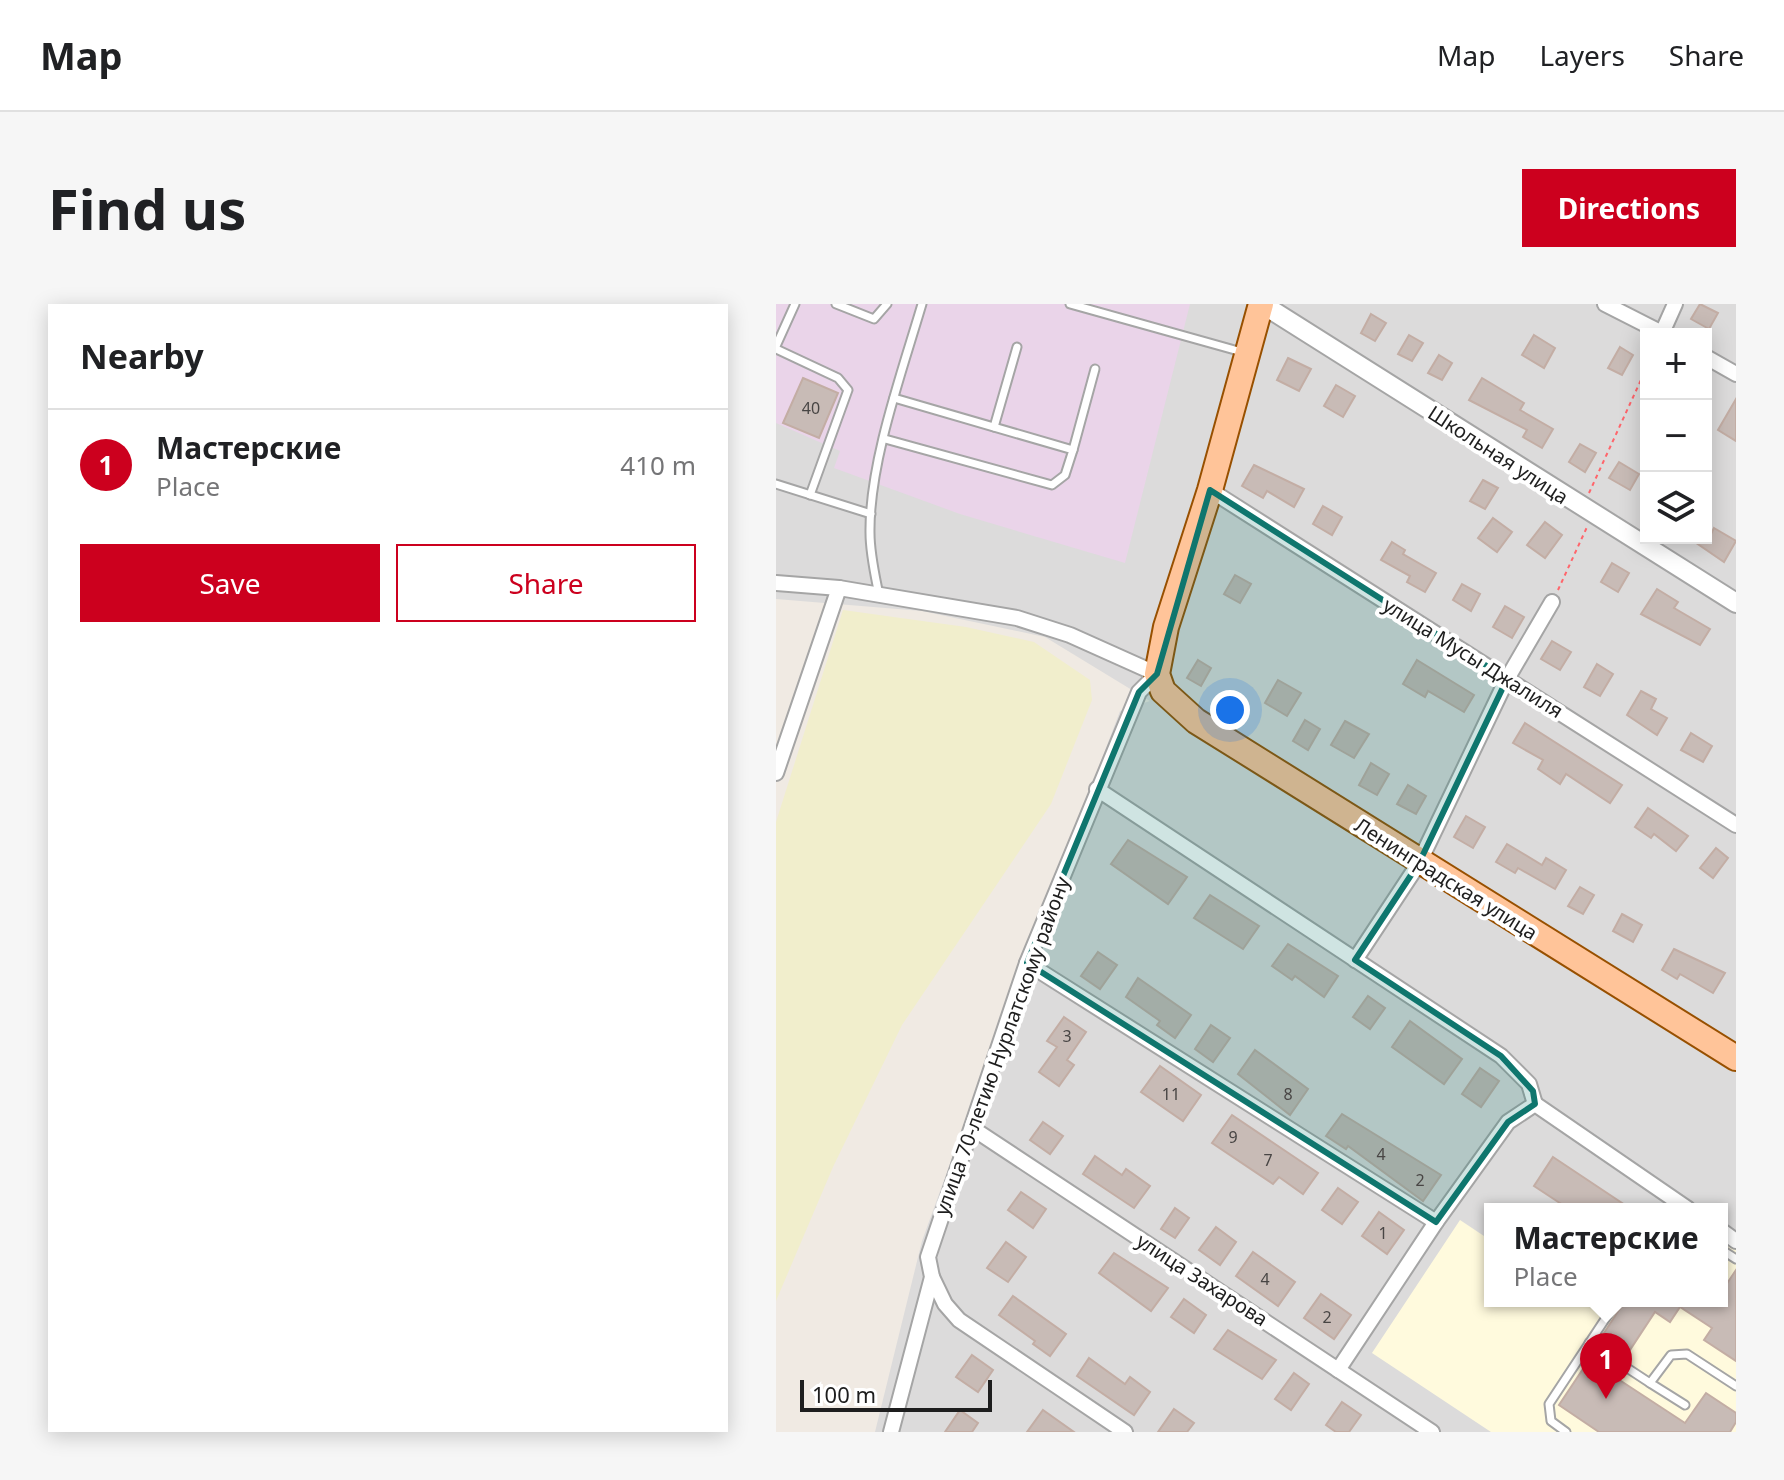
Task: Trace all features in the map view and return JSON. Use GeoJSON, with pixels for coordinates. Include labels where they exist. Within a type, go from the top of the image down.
{"type":"FeatureCollection","features":[{"type":"Feature","properties":{"kind":"main road","name":"улица 70-летию Нурлатскому району"},"geometry":{"type":"LineString","coordinates":[[1160,682],[1166,627],[1210,490],[1262,304]]}},
{"type":"Feature","properties":{"kind":"main road","name":"Ленинградская улица"},"geometry":{"type":"LineString","coordinates":[[1160,682],[1196,721],[1419,863],[1736,1058]]}},
{"type":"Feature","properties":{"kind":"street","name":"Школьная улица"},"geometry":{"type":"LineString","coordinates":[[1262,304],[1587,512],[1736,603]]}},
{"type":"Feature","properties":{"kind":"street"},"geometry":{"type":"LineString","coordinates":[[1605,304],[1651,328]]}},
{"type":"Feature","properties":{"kind":"street"},"geometry":{"type":"LineString","coordinates":[[1665,328],[1675,304]]}},
{"type":"Feature","properties":{"kind":"street"},"geometry":{"type":"LineString","coordinates":[[1712,360],[1736,374]]}},
{"type":"Feature","properties":{"kind":"street","name":"улица Мусы Джалиля"},"geometry":{"type":"LineString","coordinates":[[1210,490],[1736,825]]}},
{"type":"Feature","properties":{"kind":"street"},"geometry":{"type":"LineString","coordinates":[[778,584],[839,588],[1017,618],[1070,635],[1160,682]]}},
{"type":"Feature","properties":{"kind":"street"},"geometry":{"type":"LineString","coordinates":[[776,773],[839,588]]}},
{"type":"Feature","properties":{"kind":"street"},"geometry":{"type":"LineString","coordinates":[[1355,960],[1419,863],[1507,679],[1552,602]]}},
{"type":"Feature","properties":{"kind":"street","name":"улица 70-летию Нурлатскому району"},"geometry":{"type":"LineString","coordinates":[[891,1432],[932,1277],[928,1257],[1027,963],[1139,692],[1160,682]]}},
{"type":"Feature","properties":{"kind":"street"},"geometry":{"type":"LineString","coordinates":[[1097,789],[1501,1056],[1529,1084],[1535,1104],[1679,1203]]}},
{"type":"Feature","properties":{"kind":"street"},"geometry":{"type":"LineString","coordinates":[[1027,963],[1436,1222]]}},
{"type":"Feature","properties":{"kind":"street"},"geometry":{"type":"LineString","coordinates":[[1338,1370],[1436,1222],[1508,1122],[1535,1104]]}},
{"type":"Feature","properties":{"kind":"street","name":"улица Захарова"},"geometry":{"type":"LineString","coordinates":[[972,1128],[1432,1432]]}},
{"type":"Feature","properties":{"kind":"street"},"geometry":{"type":"LineString","coordinates":[[932,1277],[945,1304],[959,1320],[1125,1432]]}},
{"type":"Feature","properties":{"kind":"lane"},"geometry":{"type":"LineString","coordinates":[[795,304],[776,347],[838,378],[848,390],[810,495]]}},
{"type":"Feature","properties":{"kind":"lane"},"geometry":{"type":"LineString","coordinates":[[836,304],[867,319],[879,316],[887,304]]}},
{"type":"Feature","properties":{"kind":"lane"},"geometry":{"type":"LineString","coordinates":[[879,595],[872,560],[871,514],[894,398],[922,304]]}},
{"type":"Feature","properties":{"kind":"lane"},"geometry":{"type":"LineString","coordinates":[[1070,304],[1248,353]]}},
{"type":"Feature","properties":{"kind":"lane"},"geometry":{"type":"LineString","coordinates":[[994,427],[1017,347]]}},
{"type":"Feature","properties":{"kind":"lane"},"geometry":{"type":"LineString","coordinates":[[885,439],[1052,485],[1065,475],[1095,369]]}},
{"type":"Feature","properties":{"kind":"lane"},"geometry":{"type":"LineString","coordinates":[[894,398],[1073,450]]}},
{"type":"Feature","properties":{"kind":"lane"},"geometry":{"type":"LineString","coordinates":[[776,484],[871,514]]}},
{"type":"Feature","properties":{"kind":"lane"},"geometry":{"type":"LineString","coordinates":[[1566,1432],[1551,1421],[1548,1408],[1613,1307]]}},
{"type":"Feature","properties":{"kind":"lane"},"geometry":{"type":"LineString","coordinates":[[1589,1343],[1685,1405]]}},
{"type":"Feature","properties":{"kind":"lane"},"geometry":{"type":"LineString","coordinates":[[1650,1383],[1665,1360],[1678,1352],[1687,1354],[1736,1386]]}},
{"type":"Feature","properties":{"kind":"path"},"geometry":{"type":"LineString","coordinates":[[1552,602],[1640,384]]}},
{"type":"Feature","properties":{"kind":"highlighted area"},"geometry":{"type":"Polygon","coordinates":[[[1210,490],[1507,679],[1419,863],[1355,960],[1501,1056],[1533,1091],[1535,1104],[1508,1122],[1436,1222],[1027,963],[1139,692],[1157,674],[1210,490]]]}},
{"type":"Feature","properties":{"kind":"shaded area"},"geometry":{"type":"Polygon","coordinates":[[[776,304],[1736,304],[1736,1432],[875,1432],[922,1241],[991,1050],[1120,711],[1150,701],[1045,637],[922,611],[776,599],[776,304]]]}},
{"type":"Feature","properties":{"kind":"shaded area"},"geometry":{"type":"Polygon","coordinates":[[[776,304],[1190,304],[1125,563],[960,514],[834,468],[840,451],[776,423],[776,304]]]}},
{"type":"Feature","properties":{"kind":"shaded area"},"geometry":{"type":"Polygon","coordinates":[[[843,610],[966,627],[1034,642],[1090,680],[1092,700],[1051,804],[902,1025],[833,1167],[776,1301],[776,822],[843,610]]]}},
{"type":"Feature","properties":{"kind":"shaded area"},"geometry":{"type":"Polygon","coordinates":[[[1460,1220],[1484,1236],[1484,1307],[1592,1307],[1602,1314],[1607,1307],[1728,1307],[1728,1243],[1736,1248],[1736,1432],[1491,1432],[1372,1353],[1460,1220]]]}},
{"type":"Feature","properties":{"kind":"building"},"geometry":{"type":"Polygon","coordinates":[[[1700,304],[1718,313],[1710,328],[1691,319],[1700,304]]]}},
{"type":"Feature","properties":{"kind":"building"},"geometry":{"type":"Polygon","coordinates":[[[1371,314],[1386,323],[1375,341],[1361,333],[1371,314]]]}},
{"type":"Feature","properties":{"kind":"building"},"geometry":{"type":"Polygon","coordinates":[[[1409,335],[1423,343],[1412,361],[1398,354],[1409,335]]]}},
{"type":"Feature","properties":{"kind":"building"},"geometry":{"type":"Polygon","coordinates":[[[1534,335],[1555,348],[1544,368],[1522,355],[1534,335]]]}},
{"type":"Feature","properties":{"kind":"building"},"geometry":{"type":"Polygon","coordinates":[[[1620,347],[1633,355],[1622,375],[1608,368],[1620,347]]]}},
{"type":"Feature","properties":{"kind":"building"},"geometry":{"type":"Polygon","coordinates":[[[1439,355],[1452,363],[1442,380],[1428,373],[1439,355]]]}},
{"type":"Feature","properties":{"kind":"building"},"geometry":{"type":"Polygon","coordinates":[[[1288,358],[1311,369],[1299,391],[1277,380],[1288,358]]]}},
{"type":"Feature","properties":{"kind":"building"},"geometry":{"type":"Polygon","coordinates":[[[803,378],[838,393],[819,438],[783,423],[803,378]]]}},
{"type":"Feature","properties":{"kind":"building"},"geometry":{"type":"Polygon","coordinates":[[[1482,378],[1524,403],[1520,410],[1553,429],[1542,448],[1523,437],[1527,430],[1469,400],[1482,378]]]}},
{"type":"Feature","properties":{"kind":"building"},"geometry":{"type":"Polygon","coordinates":[[[1336,385],[1355,396],[1343,417],[1324,406],[1336,385]]]}},
{"type":"Feature","properties":{"kind":"building"},"geometry":{"type":"Polygon","coordinates":[[[1736,399],[1736,441],[1718,430],[1736,399]]]}},
{"type":"Feature","properties":{"kind":"building"},"geometry":{"type":"Polygon","coordinates":[[[1580,444],[1596,453],[1585,472],[1569,462],[1580,444]]]}},
{"type":"Feature","properties":{"kind":"building"},"geometry":{"type":"Polygon","coordinates":[[[1619,462],[1639,474],[1630,490],[1609,478],[1619,462]]]}},
{"type":"Feature","properties":{"kind":"building"},"geometry":{"type":"Polygon","coordinates":[[[1254,465],[1304,489],[1294,507],[1267,491],[1263,498],[1242,486],[1254,465]]]}},
{"type":"Feature","properties":{"kind":"building"},"geometry":{"type":"Polygon","coordinates":[[[1483,480],[1498,488],[1485,509],[1470,501],[1483,480]]]}},
{"type":"Feature","properties":{"kind":"building"},"geometry":{"type":"Polygon","coordinates":[[[1323,506],[1342,517],[1332,535],[1313,524],[1323,506]]]}},
{"type":"Feature","properties":{"kind":"building"},"geometry":{"type":"Polygon","coordinates":[[[1493,518],[1512,532],[1497,552],[1478,538],[1493,518]]]}},
{"type":"Feature","properties":{"kind":"building"},"geometry":{"type":"Polygon","coordinates":[[[1545,522],[1562,535],[1545,558],[1527,545],[1545,522]]]}},
{"type":"Feature","properties":{"kind":"building"},"geometry":{"type":"Polygon","coordinates":[[[1714,528],[1736,541],[1724,562],[1698,544],[1712,544],[1714,528]]]}},
{"type":"Feature","properties":{"kind":"building"},"geometry":{"type":"Polygon","coordinates":[[[1392,542],[1405,550],[1403,554],[1436,573],[1425,592],[1407,582],[1410,576],[1381,560],[1392,542]]]}},
{"type":"Feature","properties":{"kind":"building"},"geometry":{"type":"Polygon","coordinates":[[[1612,563],[1629,573],[1618,592],[1601,582],[1612,563]]]}},
{"type":"Feature","properties":{"kind":"building"},"geometry":{"type":"Polygon","coordinates":[[[1235,575],[1251,584],[1240,603],[1224,594],[1235,575]]]}},
{"type":"Feature","properties":{"kind":"building"},"geometry":{"type":"Polygon","coordinates":[[[1462,584],[1480,594],[1471,611],[1453,600],[1462,584]]]}},
{"type":"Feature","properties":{"kind":"building"},"geometry":{"type":"Polygon","coordinates":[[[1657,589],[1678,602],[1674,608],[1710,629],[1700,645],[1641,614],[1657,589]]]}},
{"type":"Feature","properties":{"kind":"building"},"geometry":{"type":"Polygon","coordinates":[[[1505,606],[1524,617],[1512,638],[1493,627],[1505,606]]]}},
{"type":"Feature","properties":{"kind":"building"},"geometry":{"type":"Polygon","coordinates":[[[1552,641],[1571,652],[1560,670],[1541,659],[1552,641]]]}},
{"type":"Feature","properties":{"kind":"building"},"geometry":{"type":"Polygon","coordinates":[[[1198,660],[1211,668],[1201,686],[1187,678],[1198,660]]]}},
{"type":"Feature","properties":{"kind":"building"},"geometry":{"type":"Polygon","coordinates":[[[1417,660],[1474,695],[1464,712],[1428,691],[1425,697],[1403,684],[1417,660]]]}},
{"type":"Feature","properties":{"kind":"building"},"geometry":{"type":"Polygon","coordinates":[[[1597,664],[1613,674],[1600,696],[1584,687],[1597,664]]]}},
{"type":"Feature","properties":{"kind":"building"},"geometry":{"type":"Polygon","coordinates":[[[1278,680],[1301,693],[1287,716],[1265,703],[1278,680]]]}},
{"type":"Feature","properties":{"kind":"building"},"geometry":{"type":"Polygon","coordinates":[[[1641,691],[1656,699],[1651,709],[1667,718],[1657,735],[1627,715],[1641,691]]]}},
{"type":"Feature","properties":{"kind":"building"},"geometry":{"type":"Polygon","coordinates":[[[1305,720],[1320,729],[1308,750],[1293,741],[1305,720]]]}},
{"type":"Feature","properties":{"kind":"building"},"geometry":{"type":"Polygon","coordinates":[[[1345,721],[1369,734],[1354,758],[1331,745],[1345,721]]]}},
{"type":"Feature","properties":{"kind":"building"},"geometry":{"type":"Polygon","coordinates":[[[1525,723],[1622,785],[1610,803],[1566,774],[1560,784],[1538,769],[1543,760],[1513,743],[1525,723]]]}},
{"type":"Feature","properties":{"kind":"building"},"geometry":{"type":"Polygon","coordinates":[[[1691,733],[1712,746],[1703,762],[1681,750],[1691,733]]]}},
{"type":"Feature","properties":{"kind":"building"},"geometry":{"type":"Polygon","coordinates":[[[1371,763],[1389,774],[1377,795],[1359,785],[1371,763]]]}},
{"type":"Feature","properties":{"kind":"building"},"geometry":{"type":"Polygon","coordinates":[[[1408,785],[1426,796],[1416,814],[1397,804],[1408,785]]]}},
{"type":"Feature","properties":{"kind":"building"},"geometry":{"type":"Polygon","coordinates":[[[1648,808],[1688,836],[1676,851],[1654,834],[1651,838],[1635,827],[1648,808]]]}},
{"type":"Feature","properties":{"kind":"building"},"geometry":{"type":"Polygon","coordinates":[[[1466,816],[1485,827],[1473,848],[1454,837],[1466,816]]]}},
{"type":"Feature","properties":{"kind":"building"},"geometry":{"type":"Polygon","coordinates":[[[1128,840],[1187,877],[1168,904],[1111,864],[1128,840]]]}},
{"type":"Feature","properties":{"kind":"building"},"geometry":{"type":"Polygon","coordinates":[[[1507,844],[1542,865],[1546,858],[1566,870],[1555,889],[1518,868],[1515,873],[1496,862],[1507,844]]]}},
{"type":"Feature","properties":{"kind":"building"},"geometry":{"type":"Polygon","coordinates":[[[1716,848],[1728,858],[1713,878],[1700,868],[1716,848]]]}},
{"type":"Feature","properties":{"kind":"building"},"geometry":{"type":"Polygon","coordinates":[[[1580,887],[1594,895],[1583,914],[1568,906],[1580,887]]]}},
{"type":"Feature","properties":{"kind":"building"},"geometry":{"type":"Polygon","coordinates":[[[1210,895],[1259,926],[1243,949],[1194,918],[1210,895]]]}},
{"type":"Feature","properties":{"kind":"building"},"geometry":{"type":"Polygon","coordinates":[[[1622,914],[1642,925],[1633,942],[1613,931],[1622,914]]]}},
{"type":"Feature","properties":{"kind":"building"},"geometry":{"type":"Polygon","coordinates":[[[1288,944],[1338,976],[1324,997],[1295,976],[1292,980],[1272,966],[1288,944]]]}},
{"type":"Feature","properties":{"kind":"building"},"geometry":{"type":"Polygon","coordinates":[[[1674,949],[1725,973],[1713,993],[1680,974],[1677,979],[1662,970],[1674,949]]]}},
{"type":"Feature","properties":{"kind":"building"},"geometry":{"type":"Polygon","coordinates":[[[1098,952],[1117,965],[1100,989],[1081,976],[1098,952]]]}},
{"type":"Feature","properties":{"kind":"building"},"geometry":{"type":"Polygon","coordinates":[[[1138,978],[1191,1015],[1175,1038],[1157,1025],[1160,1021],[1126,997],[1138,978]]]}},
{"type":"Feature","properties":{"kind":"building"},"geometry":{"type":"Polygon","coordinates":[[[1368,996],[1385,1008],[1370,1029],[1353,1017],[1368,996]]]}},
{"type":"Feature","properties":{"kind":"building"},"geometry":{"type":"Polygon","coordinates":[[[1064,1017],[1086,1032],[1067,1060],[1074,1065],[1059,1086],[1039,1072],[1057,1047],[1047,1041],[1064,1017]]]}},
{"type":"Feature","properties":{"kind":"building"},"geometry":{"type":"Polygon","coordinates":[[[1410,1021],[1462,1059],[1444,1084],[1392,1047],[1410,1021]]]}},
{"type":"Feature","properties":{"kind":"building"},"geometry":{"type":"Polygon","coordinates":[[[1211,1025],[1230,1038],[1213,1062],[1195,1049],[1211,1025]]]}},
{"type":"Feature","properties":{"kind":"building"},"geometry":{"type":"Polygon","coordinates":[[[1255,1050],[1308,1089],[1290,1115],[1238,1074],[1255,1050]]]}},
{"type":"Feature","properties":{"kind":"building"},"geometry":{"type":"Polygon","coordinates":[[[1160,1066],[1201,1095],[1183,1121],[1141,1092],[1160,1066]]]}},
{"type":"Feature","properties":{"kind":"building"},"geometry":{"type":"Polygon","coordinates":[[[1480,1068],[1499,1081],[1481,1107],[1462,1094],[1480,1068]]]}},
{"type":"Feature","properties":{"kind":"building"},"geometry":{"type":"Polygon","coordinates":[[[1342,1114],[1441,1175],[1423,1201],[1348,1146],[1346,1149],[1326,1136],[1342,1114]]]}},
{"type":"Feature","properties":{"kind":"building"},"geometry":{"type":"Polygon","coordinates":[[[1232,1115],[1318,1173],[1303,1194],[1279,1177],[1273,1184],[1212,1143],[1232,1115]]]}},
{"type":"Feature","properties":{"kind":"building"},"geometry":{"type":"Polygon","coordinates":[[[1043,1122],[1063,1136],[1050,1154],[1030,1140],[1043,1122]]]}},
{"type":"Feature","properties":{"kind":"building"},"geometry":{"type":"Polygon","coordinates":[[[1095,1156],[1122,1175],[1126,1169],[1150,1186],[1134,1208],[1083,1174],[1095,1156]]]}},
{"type":"Feature","properties":{"kind":"building"},"geometry":{"type":"Polygon","coordinates":[[[1553,1157],[1622,1203],[1560,1203],[1534,1186],[1553,1157]]]}},
{"type":"Feature","properties":{"kind":"building"},"geometry":{"type":"Polygon","coordinates":[[[1338,1188],[1358,1202],[1342,1224],[1322,1210],[1338,1188]]]}},
{"type":"Feature","properties":{"kind":"building"},"geometry":{"type":"Polygon","coordinates":[[[1021,1192],[1046,1209],[1033,1228],[1008,1210],[1021,1192]]]}},
{"type":"Feature","properties":{"kind":"building"},"geometry":{"type":"Polygon","coordinates":[[[1175,1208],[1189,1218],[1175,1238],[1161,1229],[1175,1208]]]}},
{"type":"Feature","properties":{"kind":"building"},"geometry":{"type":"Polygon","coordinates":[[[1379,1212],[1404,1230],[1387,1254],[1362,1236],[1379,1212]]]}},
{"type":"Feature","properties":{"kind":"building"},"geometry":{"type":"Polygon","coordinates":[[[1216,1227],[1236,1242],[1220,1265],[1199,1250],[1216,1227]]]}},
{"type":"Feature","properties":{"kind":"building"},"geometry":{"type":"Polygon","coordinates":[[[1006,1242],[1026,1257],[1008,1282],[987,1268],[1006,1242]]]}},
{"type":"Feature","properties":{"kind":"building"},"geometry":{"type":"Polygon","coordinates":[[[1253,1252],[1295,1282],[1278,1306],[1236,1276],[1253,1252]]]}},
{"type":"Feature","properties":{"kind":"building"},"geometry":{"type":"Polygon","coordinates":[[[1114,1253],[1168,1288],[1151,1311],[1099,1273],[1114,1253]]]}},
{"type":"Feature","properties":{"kind":"building"},"geometry":{"type":"Polygon","coordinates":[[[1736,1270],[1736,1361],[1704,1340],[1712,1328],[1680,1307],[1728,1307],[1728,1282],[1736,1270]]]}},
{"type":"Feature","properties":{"kind":"building"},"geometry":{"type":"Polygon","coordinates":[[[1321,1294],[1351,1315],[1334,1339],[1304,1318],[1321,1294]]]}},
{"type":"Feature","properties":{"kind":"building"},"geometry":{"type":"Polygon","coordinates":[[[1013,1296],[1066,1334],[1050,1356],[999,1315],[1013,1296]]]}},
{"type":"Feature","properties":{"kind":"building"},"geometry":{"type":"Polygon","coordinates":[[[1184,1299],[1206,1315],[1194,1333],[1171,1317],[1184,1299]]]}},
{"type":"Feature","properties":{"kind":"building"},"geometry":{"type":"Polygon","coordinates":[[[1621,1307],[1680,1307],[1670,1322],[1655,1312],[1626,1356],[1600,1339],[1621,1307]]]}},
{"type":"Feature","properties":{"kind":"building"},"geometry":{"type":"Polygon","coordinates":[[[1228,1330],[1276,1360],[1262,1379],[1214,1349],[1228,1330]]]}},
{"type":"Feature","properties":{"kind":"building"},"geometry":{"type":"Polygon","coordinates":[[[972,1355],[993,1370],[978,1392],[956,1377],[972,1355]]]}},
{"type":"Feature","properties":{"kind":"building"},"geometry":{"type":"Polygon","coordinates":[[[1089,1358],[1125,1384],[1130,1377],[1150,1392],[1134,1415],[1077,1376],[1089,1358]]]}},
{"type":"Feature","properties":{"kind":"building"},"geometry":{"type":"Polygon","coordinates":[[[1589,1360],[1685,1423],[1706,1393],[1736,1413],[1736,1422],[1730,1432],[1599,1432],[1559,1405],[1589,1360]]]}},
{"type":"Feature","properties":{"kind":"building"},"geometry":{"type":"Polygon","coordinates":[[[1294,1373],[1309,1384],[1291,1410],[1275,1399],[1294,1373]]]}},
{"type":"Feature","properties":{"kind":"building"},"geometry":{"type":"Polygon","coordinates":[[[1342,1402],[1361,1415],[1349,1432],[1336,1432],[1326,1425],[1342,1402]]]}},
{"type":"Feature","properties":{"kind":"building"},"geometry":{"type":"Polygon","coordinates":[[[1174,1409],[1194,1423],[1187,1432],[1158,1432],[1174,1409]]]}},
{"type":"Feature","properties":{"kind":"building"},"geometry":{"type":"Polygon","coordinates":[[[960,1410],[978,1423],[972,1432],[945,1432],[960,1410]]]}},
{"type":"Feature","properties":{"kind":"building"},"geometry":{"type":"Polygon","coordinates":[[[1043,1410],[1074,1432],[1027,1432],[1043,1410]]]}},
{"type":"Feature","properties":{"kind":"place","name":"Мастерские"},"geometry":{"type":"Point","coordinates":[1606,1399]}}]}
